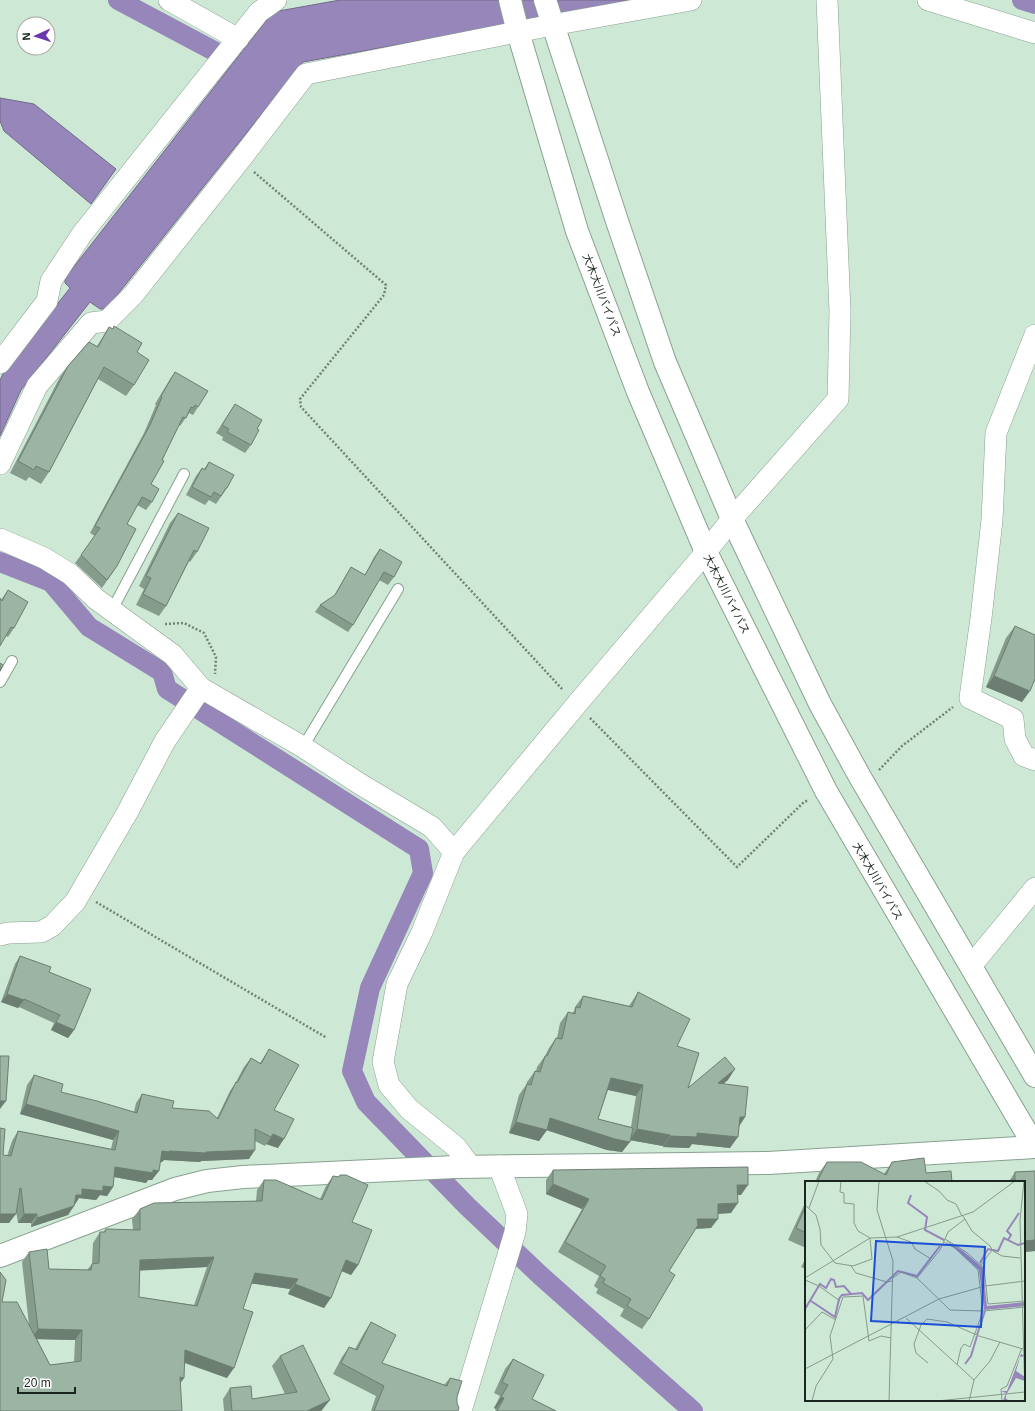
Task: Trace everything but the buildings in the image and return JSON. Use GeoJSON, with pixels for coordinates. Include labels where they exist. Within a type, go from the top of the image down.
{"type":"FeatureCollection","features":[{"type":"Feature","properties":{"kind":"main road","name":"大木大川バイパス"},"geometry":{"type":"LineString","coordinates":[[510,0],[577,231],[638,392],[706,552],[826,791],[1035,1147]]}},
{"type":"Feature","properties":{"kind":"main road"},"geometry":{"type":"LineString","coordinates":[[550,15],[617,221],[665,362],[732,519],[820,704],[860,777],[1035,1076]]}},
{"type":"Feature","properties":{"kind":"main road"},"geometry":{"type":"LineString","coordinates":[[0,1256],[175,1189],[206,1182],[243,1177],[499,1166],[768,1163],[1035,1147]]}},
{"type":"Feature","properties":{"kind":"street"},"geometry":{"type":"LineString","coordinates":[[169,0],[238,40]]}},
{"type":"Feature","properties":{"kind":"street"},"geometry":{"type":"LineString","coordinates":[[0,363],[46,301],[51,281],[82,234],[259,12],[276,0]]}},
{"type":"Feature","properties":{"kind":"street"},"geometry":{"type":"LineString","coordinates":[[0,464],[37,386],[91,323],[107,321],[133,296],[306,74],[517,28],[550,15],[691,0]]}},
{"type":"Feature","properties":{"kind":"street"},"geometry":{"type":"LineString","coordinates":[[463,1167],[456,1147],[409,1109],[389,1085],[384,1062],[397,984],[422,932],[454,852],[732,519],[838,399],[840,311],[827,0]]}},
{"type":"Feature","properties":{"kind":"street"},"geometry":{"type":"LineString","coordinates":[[928,0],[1035,33]]}},
{"type":"Feature","properties":{"kind":"street"},"geometry":{"type":"LineString","coordinates":[[1035,335],[996,433],[992,520],[982,618],[970,698],[1013,718],[1015,739],[1024,756],[1035,760]]}},
{"type":"Feature","properties":{"kind":"street"},"geometry":{"type":"LineString","coordinates":[[0,539],[44,558],[70,574],[96,598],[173,656],[197,693],[303,747],[360,784],[432,827],[454,852]]}},
{"type":"Feature","properties":{"kind":"street"},"geometry":{"type":"LineString","coordinates":[[0,935],[8,933],[41,932],[52,926],[75,902],[127,813],[165,741],[197,693]]}},
{"type":"Feature","properties":{"kind":"street"},"geometry":{"type":"LineString","coordinates":[[971,966],[1035,888]]}},
{"type":"Feature","properties":{"kind":"street"},"geometry":{"type":"LineString","coordinates":[[461,1411],[515,1232],[517,1214],[499,1166]]}},
{"type":"Feature","properties":{"kind":"lane"},"geometry":{"type":"LineString","coordinates":[[112,610],[184,474]]}},
{"type":"Feature","properties":{"kind":"lane"},"geometry":{"type":"LineString","coordinates":[[303,747],[398,589]]}},
{"type":"Feature","properties":{"kind":"lane"},"geometry":{"type":"LineString","coordinates":[[0,682],[12,661]]}},
{"type":"Feature","properties":{"kind":"path"},"geometry":{"type":"LineString","coordinates":[[240,160],[386,285],[384,295],[300,399],[301,407],[577,704],[738,867],[804,802],[826,791]]}},
{"type":"Feature","properties":{"kind":"path"},"geometry":{"type":"LineString","coordinates":[[860,777],[877,772],[902,746],[950,708],[970,698]]}},
{"type":"Feature","properties":{"kind":"path"},"geometry":{"type":"LineString","coordinates":[[80,893],[327,1038]]}},
{"type":"Feature","properties":{"kind":"shaded area"},"geometry":{"type":"Polygon","coordinates":[[[340,0],[642,0],[303,62],[106,309],[100,309],[90,302],[21,390],[0,436],[0,380],[5,370],[70,288],[65,283],[65,278],[273,12],[340,0]]]}},
{"type":"Feature","properties":{"kind":"shaded area"},"geometry":{"type":"Polygon","coordinates":[[[0,98],[34,104],[116,169],[91,204],[4,131],[0,121],[0,98]]]}},
{"type":"Feature","properties":{"kind":"waterway"},"geometry":{"type":"LineString","coordinates":[[118,0],[216,52]]}},
{"type":"Feature","properties":{"kind":"waterway"},"geometry":{"type":"LineString","coordinates":[[1022,0],[1035,4]]}},
{"type":"Feature","properties":{"kind":"waterway"},"geometry":{"type":"LineString","coordinates":[[0,562],[51,582],[89,627],[162,672],[167,689],[419,849],[423,873],[370,988],[352,1071],[366,1102],[467,1206],[541,1276],[693,1411]]}}]}
